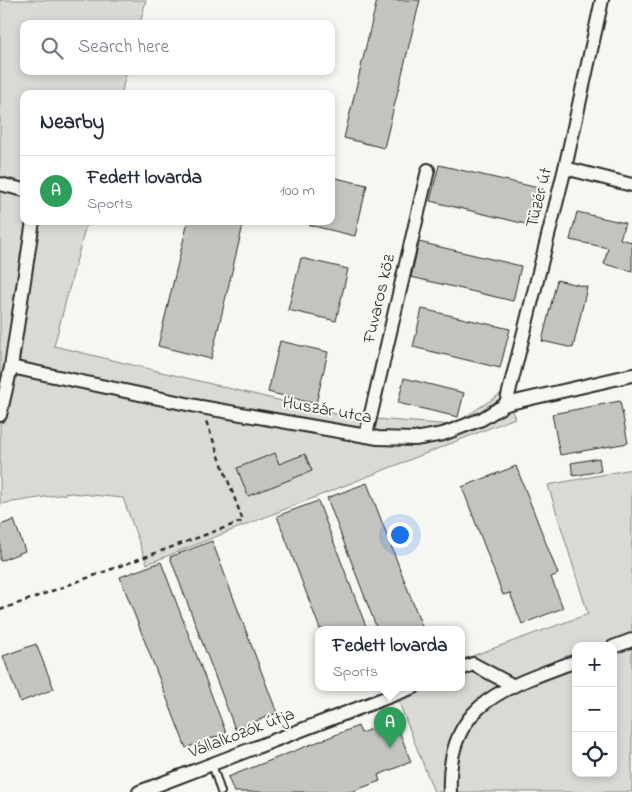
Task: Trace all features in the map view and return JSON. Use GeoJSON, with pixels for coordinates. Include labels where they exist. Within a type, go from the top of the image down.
{"type":"FeatureCollection","features":[{"type":"Feature","properties":{"kind":"street","name":"Tüzér út"},"geometry":{"type":"LineString","coordinates":[[506,404],[565,168],[602,0]]}},
{"type":"Feature","properties":{"kind":"street"},"geometry":{"type":"LineString","coordinates":[[565,168],[632,185]]}},
{"type":"Feature","properties":{"kind":"street","name":"Fuvaros köz"},"geometry":{"type":"LineString","coordinates":[[366,436],[428,170]]}},
{"type":"Feature","properties":{"kind":"street"},"geometry":{"type":"LineString","coordinates":[[0,184],[20,189]]}},
{"type":"Feature","properties":{"kind":"street"},"geometry":{"type":"LineString","coordinates":[[0,415],[11,366],[32,225]]}},
{"type":"Feature","properties":{"kind":"street","name":"Huszár utca"},"geometry":{"type":"LineString","coordinates":[[11,366],[201,407],[378,438],[414,439],[443,434],[482,419],[506,404],[632,375]]}},
{"type":"Feature","properties":{"kind":"street"},"geometry":{"type":"LineString","coordinates":[[617,646],[632,640]]}},
{"type":"Feature","properties":{"kind":"street"},"geometry":{"type":"LineString","coordinates":[[465,667],[473,664],[512,686]]}},
{"type":"Feature","properties":{"kind":"street"},"geometry":{"type":"LineString","coordinates":[[450,792],[449,771],[455,740],[469,717],[486,702],[512,686],[572,664]]}},
{"type":"Feature","properties":{"kind":"street","name":"Vállalkozók útja"},"geometry":{"type":"LineString","coordinates":[[139,792],[404,691]]}},
{"type":"Feature","properties":{"kind":"lane"},"geometry":{"type":"LineString","coordinates":[[212,764],[221,792]]}},
{"type":"Feature","properties":{"kind":"path"},"geometry":{"type":"LineString","coordinates":[[0,610],[243,521],[201,407]]}},
{"type":"Feature","properties":{"kind":"shaded area"},"geometry":{"type":"Polygon","coordinates":[[[0,0],[146,0],[141,20],[20,20],[20,75],[126,75],[122,90],[20,90],[20,225],[86,225],[54,346],[348,417],[453,425],[503,392],[515,418],[147,564],[123,498],[71,493],[0,504],[0,0]]]}},
{"type":"Feature","properties":{"kind":"shaded area"},"geometry":{"type":"Polygon","coordinates":[[[632,469],[632,792],[434,792],[395,691],[465,691],[465,659],[588,614],[548,485],[632,469]]]}},
{"type":"Feature","properties":{"kind":"building"},"geometry":{"type":"Polygon","coordinates":[[[377,0],[420,0],[384,148],[344,138],[377,0]]]}},
{"type":"Feature","properties":{"kind":"building"},"geometry":{"type":"Polygon","coordinates":[[[439,165],[543,189],[534,226],[430,201],[439,165]]]}},
{"type":"Feature","properties":{"kind":"building"},"geometry":{"type":"Polygon","coordinates":[[[335,178],[367,185],[355,236],[309,225],[335,225],[335,178]]]}},
{"type":"Feature","properties":{"kind":"building"},"geometry":{"type":"Polygon","coordinates":[[[577,212],[625,223],[620,239],[632,242],[632,271],[604,264],[608,248],[570,240],[577,212]]]}},
{"type":"Feature","properties":{"kind":"building"},"geometry":{"type":"Polygon","coordinates":[[[187,225],[243,225],[211,359],[158,346],[187,225]]]}},
{"type":"Feature","properties":{"kind":"building"},"geometry":{"type":"Polygon","coordinates":[[[419,242],[521,266],[513,301],[411,277],[419,242]]]}},
{"type":"Feature","properties":{"kind":"building"},"geometry":{"type":"Polygon","coordinates":[[[301,258],[348,269],[336,321],[288,310],[301,258]]]}},
{"type":"Feature","properties":{"kind":"building"},"geometry":{"type":"Polygon","coordinates":[[[557,280],[587,287],[573,348],[542,341],[557,280]]]}},
{"type":"Feature","properties":{"kind":"building"},"geometry":{"type":"Polygon","coordinates":[[[422,309],[510,329],[500,368],[413,347],[422,309]]]}},
{"type":"Feature","properties":{"kind":"building"},"geometry":{"type":"Polygon","coordinates":[[[280,341],[328,352],[316,404],[268,392],[280,341]]]}},
{"type":"Feature","properties":{"kind":"building"},"geometry":{"type":"Polygon","coordinates":[[[404,378],[464,393],[458,417],[398,403],[404,378]]]}},
{"type":"Feature","properties":{"kind":"building"},"geometry":{"type":"Polygon","coordinates":[[[620,401],[628,443],[560,455],[552,414],[620,401]]]}},
{"type":"Feature","properties":{"kind":"building"},"geometry":{"type":"Polygon","coordinates":[[[275,453],[279,464],[305,454],[312,471],[248,496],[237,468],[275,453]]]}},
{"type":"Feature","properties":{"kind":"building"},"geometry":{"type":"Polygon","coordinates":[[[599,458],[601,471],[573,476],[571,463],[599,458]]]}},
{"type":"Feature","properties":{"kind":"building"},"geometry":{"type":"Polygon","coordinates":[[[516,466],[558,574],[551,577],[563,608],[522,624],[510,593],[503,595],[462,487],[516,466]]]}},
{"type":"Feature","properties":{"kind":"building"},"geometry":{"type":"Polygon","coordinates":[[[367,483],[422,626],[376,626],[327,498],[367,483]]]}},
{"type":"Feature","properties":{"kind":"building"},"geometry":{"type":"Polygon","coordinates":[[[318,501],[366,626],[319,626],[277,516],[318,501]]]}},
{"type":"Feature","properties":{"kind":"building"},"geometry":{"type":"Polygon","coordinates":[[[14,520],[25,551],[0,561],[0,525],[14,520]]]}},
{"type":"Feature","properties":{"kind":"building"},"geometry":{"type":"Polygon","coordinates":[[[212,541],[277,713],[235,729],[170,557],[212,541]]]}},
{"type":"Feature","properties":{"kind":"building"},"geometry":{"type":"Polygon","coordinates":[[[161,562],[226,733],[186,748],[120,577],[161,562]]]}},
{"type":"Feature","properties":{"kind":"building"},"geometry":{"type":"Polygon","coordinates":[[[36,644],[54,689],[20,702],[3,656],[36,644]]]}},
{"type":"Feature","properties":{"kind":"building"},"geometry":{"type":"Polygon","coordinates":[[[395,720],[411,762],[378,775],[380,781],[351,792],[234,792],[228,777],[358,726],[361,733],[395,720]]]}},
{"type":"Feature","properties":{"kind":"place","name":"Fedett lovarda"},"geometry":{"type":"Point","coordinates":[390,748]}}]}
